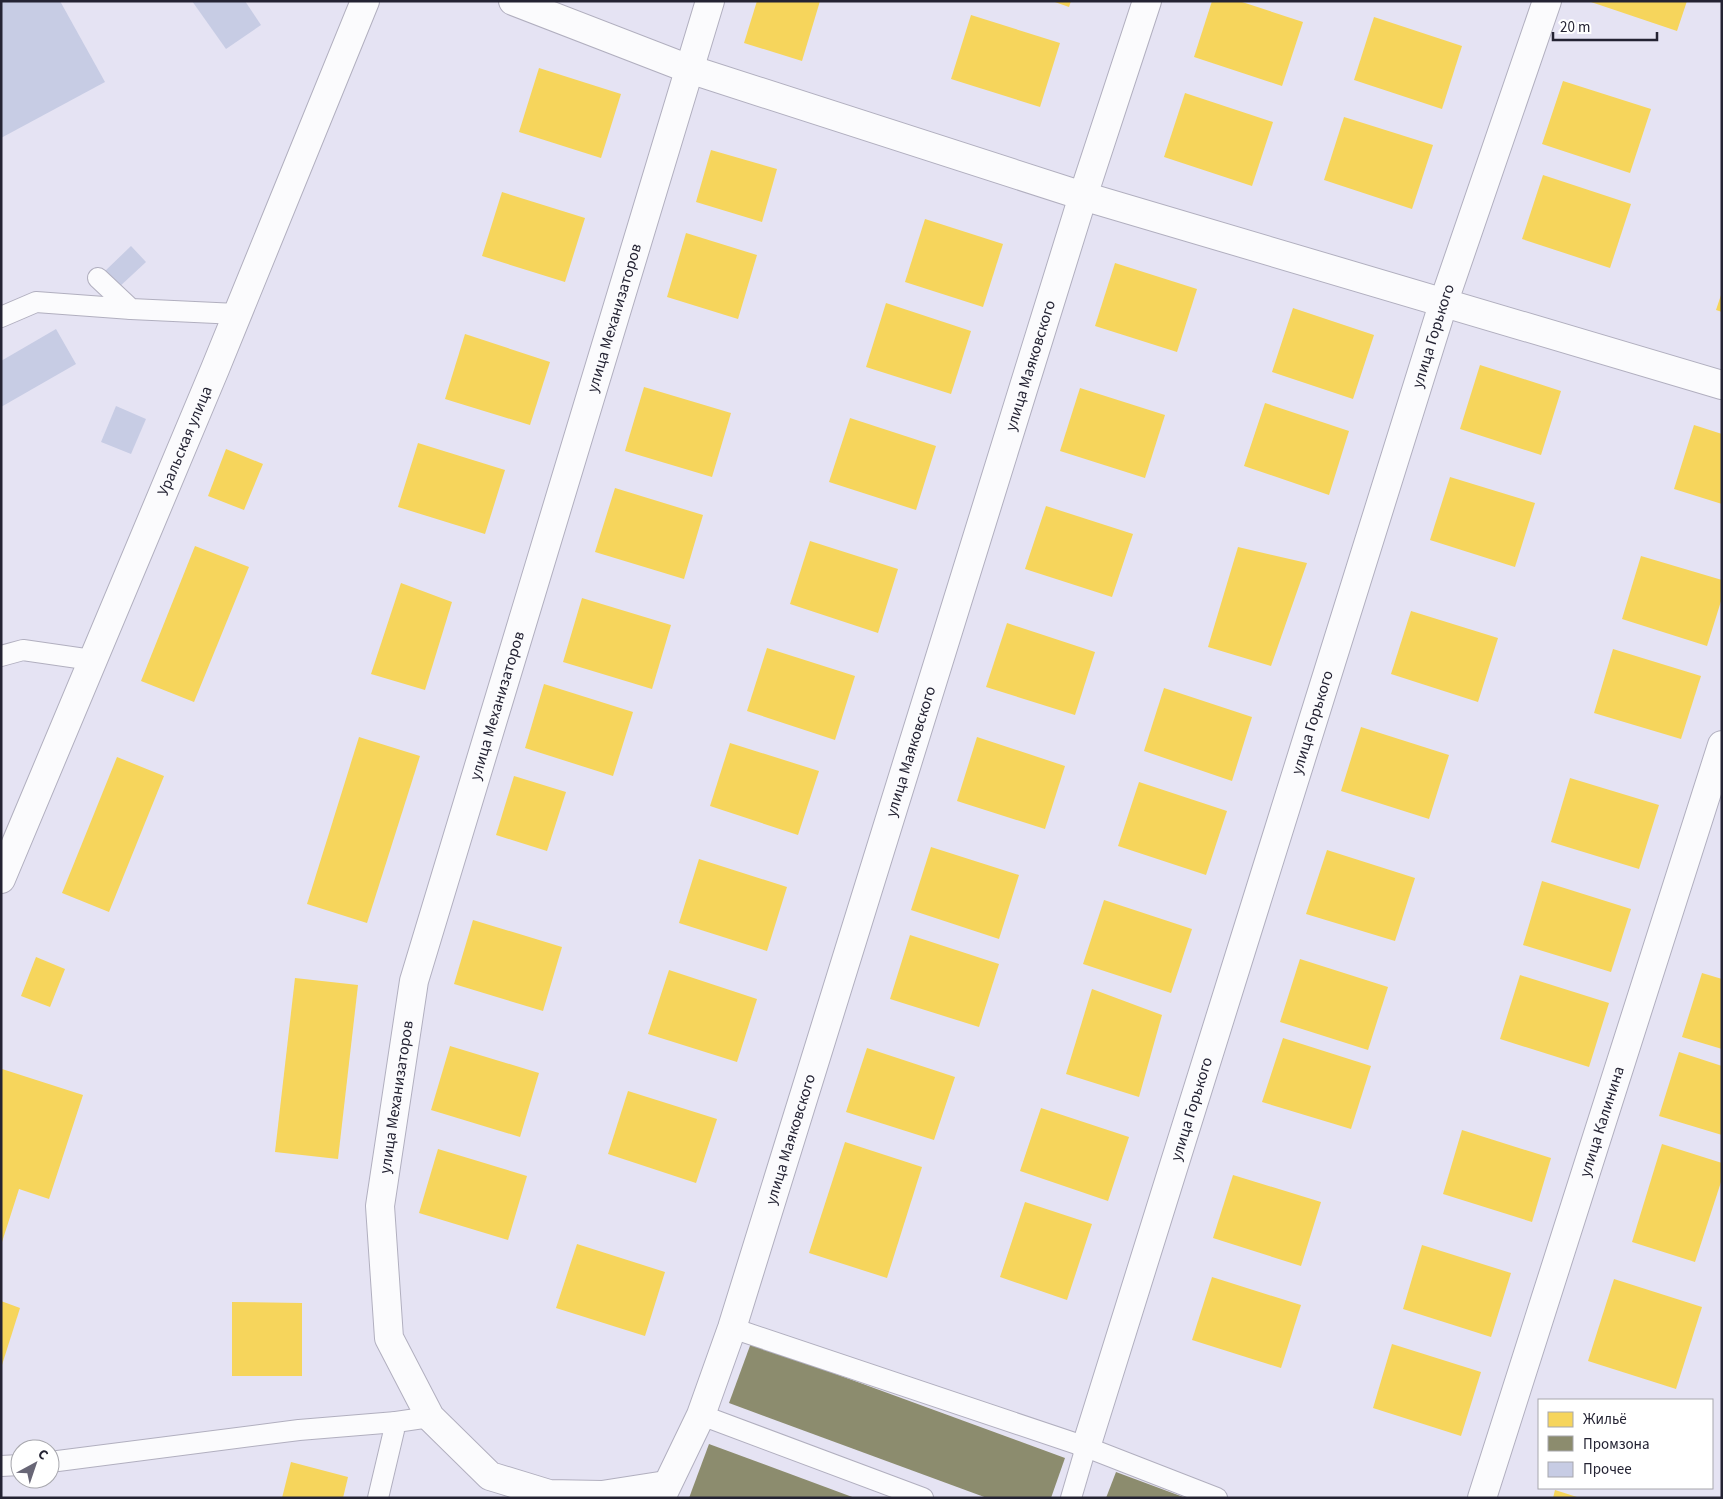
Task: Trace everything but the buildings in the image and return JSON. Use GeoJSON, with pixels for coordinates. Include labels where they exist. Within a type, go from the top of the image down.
{"type":"FeatureCollection","features":[{"type":"Feature","properties":{"kind":"street","name":"Уральская улица"},"geometry":{"type":"LineString","coordinates":[[1,879],[237,314],[365,1]]}},
{"type":"Feature","properties":{"kind":"street"},"geometry":{"type":"LineString","coordinates":[[514,1],[689,69],[1082,196],[1722,384]]}},
{"type":"Feature","properties":{"kind":"street","name":"улица Механизаторов"},"geometry":{"type":"LineString","coordinates":[[663,1492],[602,1495],[549,1494],[490,1476],[430,1417],[389,1338],[380,1206],[414,981],[710,1]]}},
{"type":"Feature","properties":{"kind":"street","name":"улица Маяковского"},"geometry":{"type":"LineString","coordinates":[[663,1492],[701,1415],[732,1328],[1082,196],[1147,1]]}},
{"type":"Feature","properties":{"kind":"street","name":"улица Горького"},"geometry":{"type":"LineString","coordinates":[[1086,1447],[1444,301],[1547,1]]}},
{"type":"Feature","properties":{"kind":"street","name":"улица Калинина"},"geometry":{"type":"LineString","coordinates":[[1482,1498],[1722,745]]}},
{"type":"Feature","properties":{"kind":"lane"},"geometry":{"type":"LineString","coordinates":[[98,278],[131,309]]}},
{"type":"Feature","properties":{"kind":"lane"},"geometry":{"type":"LineString","coordinates":[[1,317],[36,302],[237,314]]}},
{"type":"Feature","properties":{"kind":"lane"},"geometry":{"type":"LineString","coordinates":[[1,656],[23,650],[92,660]]}},
{"type":"Feature","properties":{"kind":"lane"},"geometry":{"type":"LineString","coordinates":[[732,1328],[1086,1447],[1217,1498]]}},
{"type":"Feature","properties":{"kind":"lane"},"geometry":{"type":"LineString","coordinates":[[701,1415],[923,1498]]}},
{"type":"Feature","properties":{"kind":"lane"},"geometry":{"type":"LineString","coordinates":[[60,1461],[299,1430],[396,1422],[430,1417]]}},
{"type":"Feature","properties":{"kind":"lane"},"geometry":{"type":"LineString","coordinates":[[378,1498],[396,1422]]}},
{"type":"Feature","properties":{"kind":"lane"},"geometry":{"type":"LineString","coordinates":[[1071,1498],[1086,1447]]}}]}
